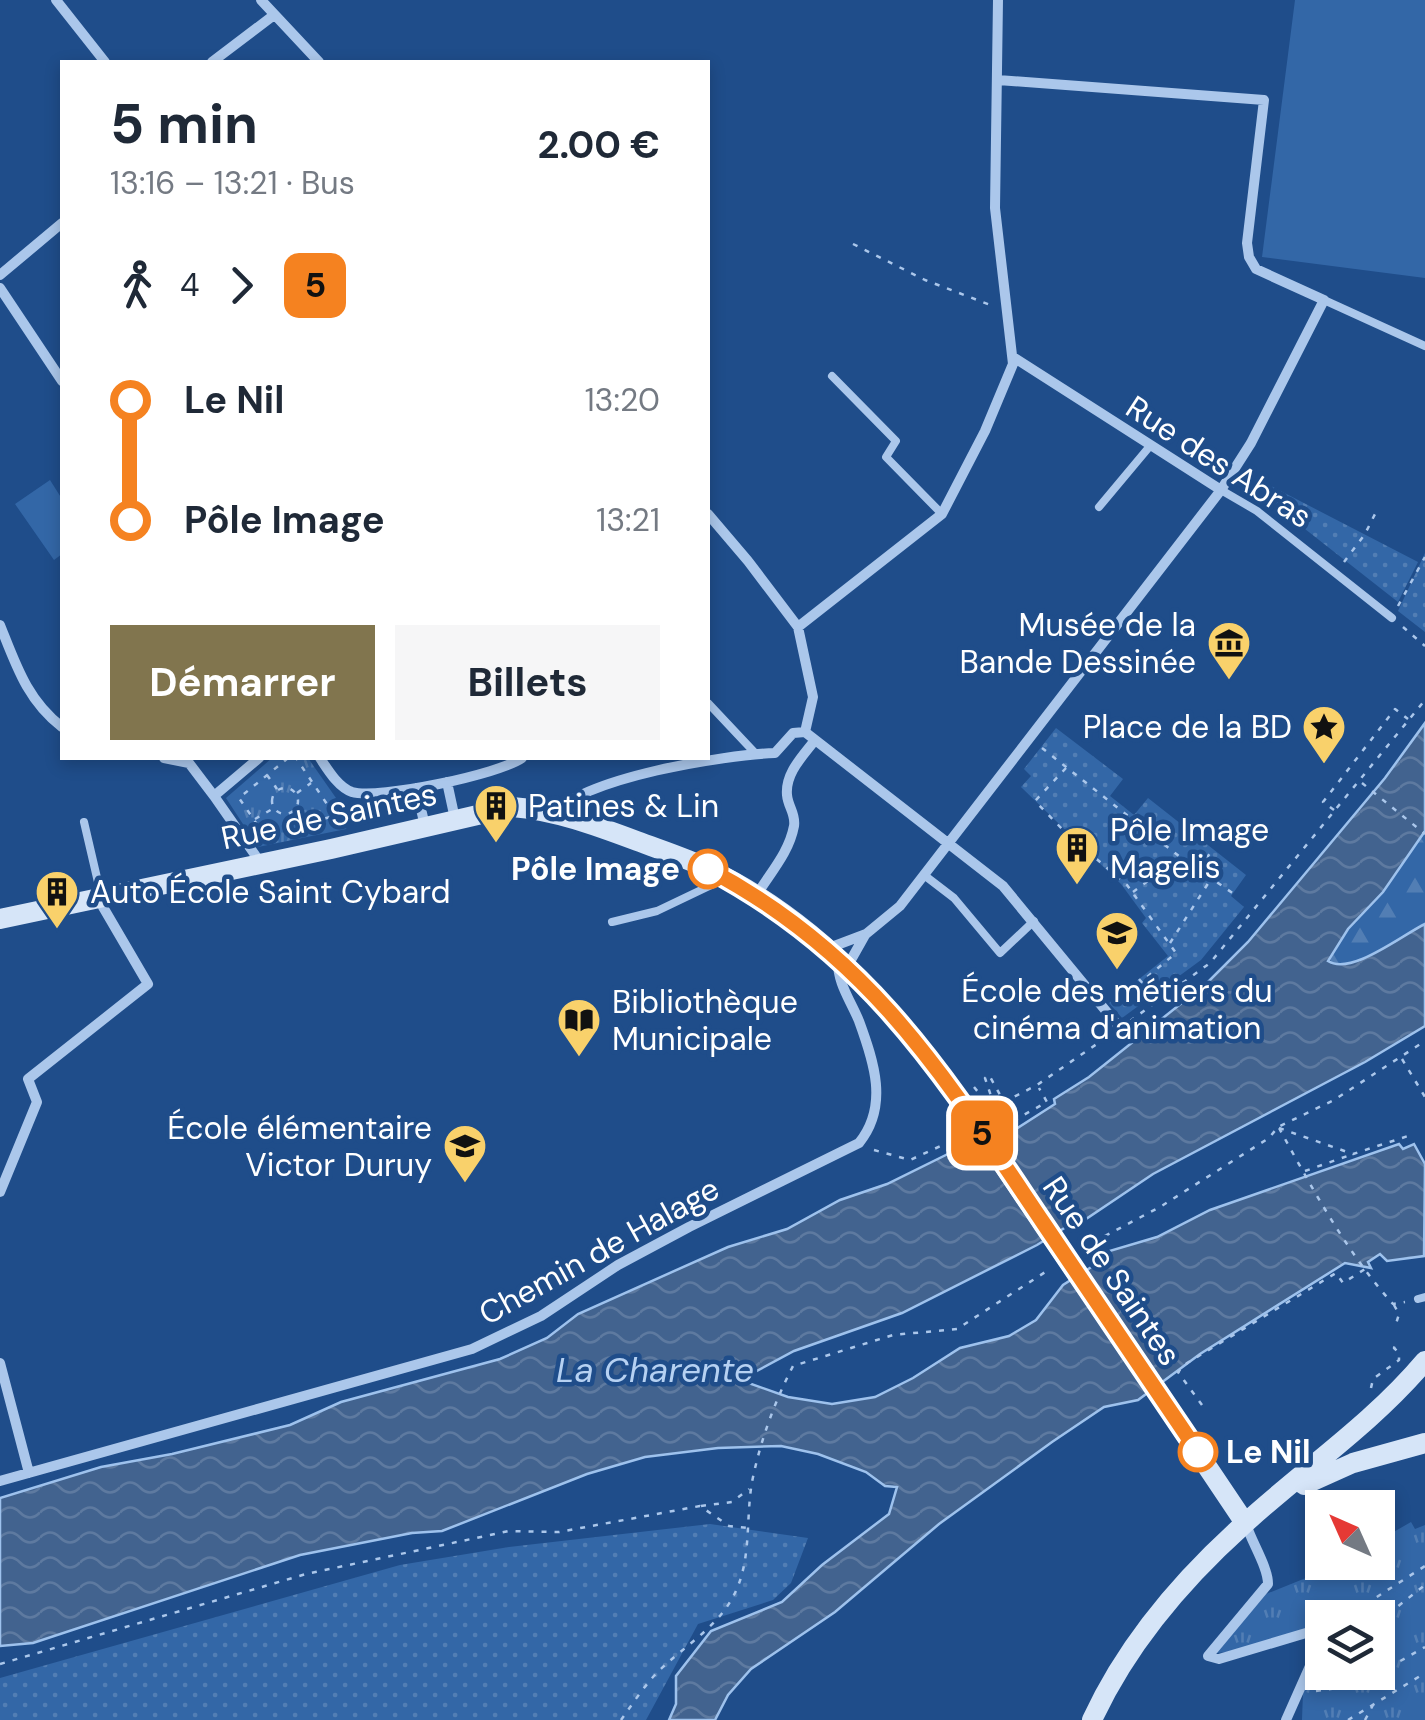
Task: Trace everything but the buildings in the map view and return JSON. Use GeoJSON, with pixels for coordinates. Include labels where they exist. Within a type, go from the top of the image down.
{"type":"FeatureCollection","features":[{"type":"Feature","properties":{"kind":"main road","name":"Rue de Saintes"},"geometry":{"type":"LineString","coordinates":[[0,919],[512,807],[600,827],[725,878],[756,896],[838,958],[929,1056],[1245,1522]]}},
{"type":"Feature","properties":{"kind":"main road"},"geometry":{"type":"LineString","coordinates":[[1092,1720],[1166,1604],[1245,1522],[1353,1436],[1425,1361]]}},
{"type":"Feature","properties":{"kind":"main road"},"geometry":{"type":"LineString","coordinates":[[1353,1436],[1372,1445],[1425,1442]]}},
{"type":"Feature","properties":{"kind":"main road"},"geometry":{"type":"LineString","coordinates":[[1276,1499],[1336,1469],[1425,1442]]}},
{"type":"Feature","properties":{"kind":"street"},"geometry":{"type":"LineString","coordinates":[[56,0],[103,60]]}},
{"type":"Feature","properties":{"kind":"street"},"geometry":{"type":"LineString","coordinates":[[261,0],[317,60]]}},
{"type":"Feature","properties":{"kind":"street"},"geometry":{"type":"LineString","coordinates":[[798,628],[942,514],[985,431],[1013,364],[995,208],[998,0]]}},
{"type":"Feature","properties":{"kind":"street"},"geometry":{"type":"LineString","coordinates":[[215,60],[274,16]]}},
{"type":"Feature","properties":{"kind":"street"},"geometry":{"type":"LineString","coordinates":[[838,958],[900,906],[1221,490],[1251,444],[1324,300],[1256,269],[1249,257],[1247,243],[1264,100],[998,80]]}},
{"type":"Feature","properties":{"kind":"street"},"geometry":{"type":"LineString","coordinates":[[0,275],[60,225]]}},
{"type":"Feature","properties":{"kind":"street"},"geometry":{"type":"LineString","coordinates":[[0,288],[60,378]]}},
{"type":"Feature","properties":{"kind":"street","name":"Rue des Abras"},"geometry":{"type":"LineString","coordinates":[[1012,358],[1221,490]]}},
{"type":"Feature","properties":{"kind":"street"},"geometry":{"type":"LineString","coordinates":[[710,516],[798,628],[813,698],[810,736],[795,765],[787,796],[795,819],[791,838],[756,896]]}},
{"type":"Feature","properties":{"kind":"street"},"geometry":{"type":"LineString","coordinates":[[0,625],[16,670],[36,703],[60,725]]}},
{"type":"Feature","properties":{"kind":"street"},"geometry":{"type":"LineString","coordinates":[[775,753],[793,733],[810,736],[950,842],[1002,886],[1034,921],[1120,1028]]}},
{"type":"Feature","properties":{"kind":"street"},"geometry":{"type":"LineString","coordinates":[[552,814],[562,803],[583,792],[649,774],[756,754],[775,753],[795,765]]}},
{"type":"Feature","properties":{"kind":"street"},"geometry":{"type":"LineString","coordinates":[[174,760],[189,763],[260,862]]}},
{"type":"Feature","properties":{"kind":"street"},"geometry":{"type":"LineString","coordinates":[[214,796],[257,760]]}},
{"type":"Feature","properties":{"kind":"street"},"geometry":{"type":"LineString","coordinates":[[322,760],[343,787],[368,794],[447,782],[508,767],[519,760]]}},
{"type":"Feature","properties":{"kind":"street"},"geometry":{"type":"LineString","coordinates":[[447,782],[455,820]]}},
{"type":"Feature","properties":{"kind":"street"},"geometry":{"type":"LineString","coordinates":[[416,788],[425,826]]}},
{"type":"Feature","properties":{"kind":"street"},"geometry":{"type":"LineString","coordinates":[[0,1192],[37,1102],[28,1079],[148,984],[101,898]]}},
{"type":"Feature","properties":{"kind":"street"},"geometry":{"type":"LineString","coordinates":[[838,958],[866,934]]}},
{"type":"Feature","properties":{"kind":"street","name":"Chemin de Halage"},"geometry":{"type":"LineString","coordinates":[[0,1482],[472,1349],[541,1316],[618,1265],[859,1143],[875,1117],[878,1090],[859,1022],[843,986],[838,958]]}},
{"type":"Feature","properties":{"kind":"street"},"geometry":{"type":"LineString","coordinates":[[859,1022],[861,1007],[872,991]]}},
{"type":"Feature","properties":{"kind":"street"},"geometry":{"type":"LineString","coordinates":[[0,1363],[29,1473]]}},
{"type":"Feature","properties":{"kind":"street"},"geometry":{"type":"LineString","coordinates":[[1245,1522],[1254,1549],[1268,1572],[1268,1584],[1208,1656],[1219,1658],[1305,1633]]}},
{"type":"Feature","properties":{"kind":"street"},"geometry":{"type":"LineString","coordinates":[[1286,1720],[1305,1681]]}},
{"type":"Feature","properties":{"kind":"lane"},"geometry":{"type":"LineString","coordinates":[[1324,300],[1425,346]]}},
{"type":"Feature","properties":{"kind":"lane"},"geometry":{"type":"LineString","coordinates":[[832,376],[896,441],[886,457],[942,514]]}},
{"type":"Feature","properties":{"kind":"lane"},"geometry":{"type":"LineString","coordinates":[[1099,507],[1150,446]]}},
{"type":"Feature","properties":{"kind":"lane","name":"Rue des Abras"},"geometry":{"type":"LineString","coordinates":[[1221,490],[1257,510],[1392,618]]}},
{"type":"Feature","properties":{"kind":"lane"},"geometry":{"type":"LineString","coordinates":[[710,706],[756,754]]}},
{"type":"Feature","properties":{"kind":"lane"},"geometry":{"type":"LineString","coordinates":[[84,822],[101,898]]}},
{"type":"Feature","properties":{"kind":"lane"},"geometry":{"type":"LineString","coordinates":[[924,875],[954,898],[1000,953],[1034,921]]}},
{"type":"Feature","properties":{"kind":"lane"},"geometry":{"type":"LineString","coordinates":[[612,922],[656,911],[725,878]]}},
{"type":"Feature","properties":{"kind":"path"},"geometry":{"type":"LineString","coordinates":[[853,244],[925,280],[984,303]]}},
{"type":"Feature","properties":{"kind":"path"},"geometry":{"type":"LineString","coordinates":[[1338,572],[1376,512]]}},
{"type":"Feature","properties":{"kind":"path"},"geometry":{"type":"LineString","coordinates":[[1425,557],[1392,618],[1425,646]]}},
{"type":"Feature","properties":{"kind":"path"},"geometry":{"type":"LineString","coordinates":[[958,1097],[973,1085],[996,1111],[985,1078],[989,1076],[1004,1102],[1037,1086],[1210,963],[1425,700]]}},
{"type":"Feature","properties":{"kind":"path"},"geometry":{"type":"LineString","coordinates":[[1335,811],[1323,802],[1396,710],[1409,720]]}},
{"type":"Feature","properties":{"kind":"path"},"geometry":{"type":"LineString","coordinates":[[1029,738],[1180,857],[1234,894]]}},
{"type":"Feature","properties":{"kind":"path"},"geometry":{"type":"LineString","coordinates":[[286,760],[239,798],[263,833],[335,816]]}},
{"type":"Feature","properties":{"kind":"path"},"geometry":{"type":"LineString","coordinates":[[297,760],[335,816],[348,824]]}},
{"type":"Feature","properties":{"kind":"path"},"geometry":{"type":"LineString","coordinates":[[1066,768],[1035,801],[1132,892],[1176,953],[1140,980],[1157,1001]]}},
{"type":"Feature","properties":{"kind":"path"},"geometry":{"type":"LineString","coordinates":[[267,775],[278,790]]}},
{"type":"Feature","properties":{"kind":"path"},"geometry":{"type":"LineString","coordinates":[[296,793],[313,782]]}},
{"type":"Feature","properties":{"kind":"path"},"geometry":{"type":"LineString","coordinates":[[1360,782],[1425,834]]}},
{"type":"Feature","properties":{"kind":"path"},"geometry":{"type":"LineString","coordinates":[[278,790],[296,793],[298,800],[292,812],[286,814],[274,808],[278,790]]}},
{"type":"Feature","properties":{"kind":"path"},"geometry":{"type":"LineString","coordinates":[[254,820],[274,808]]}},
{"type":"Feature","properties":{"kind":"path"},"geometry":{"type":"LineString","coordinates":[[1198,870],[1213,850]]}},
{"type":"Feature","properties":{"kind":"path"},"geometry":{"type":"LineString","coordinates":[[1132,892],[1180,857]]}},
{"type":"Feature","properties":{"kind":"path"},"geometry":{"type":"LineString","coordinates":[[1169,944],[1211,880]]}},
{"type":"Feature","properties":{"kind":"path"},"geometry":{"type":"LineString","coordinates":[[1081,1248],[1160,1207],[1270,1138],[1278,1127],[1334,1100],[1425,1041]]}},
{"type":"Feature","properties":{"kind":"path"},"geometry":{"type":"LineString","coordinates":[[1401,1058],[1425,1097]]}},
{"type":"Feature","properties":{"kind":"path"},"geometry":{"type":"LineString","coordinates":[[1001,1128],[1046,1102],[1037,1086]]}},
{"type":"Feature","properties":{"kind":"path"},"geometry":{"type":"LineString","coordinates":[[1278,1127],[1353,1154]]}},
{"type":"Feature","properties":{"kind":"path"},"geometry":{"type":"LineString","coordinates":[[1278,1127],[1365,1269],[1399,1314],[1396,1327]]}},
{"type":"Feature","properties":{"kind":"path"},"geometry":{"type":"LineString","coordinates":[[1304,1174],[1408,1136]]}},
{"type":"Feature","properties":{"kind":"path"},"geometry":{"type":"LineString","coordinates":[[864,1152],[876,1149],[903,1159],[920,1157],[945,1144],[968,1148]]}},
{"type":"Feature","properties":{"kind":"path"},"geometry":{"type":"LineString","coordinates":[[621,1720],[659,1670],[732,1600],[749,1545],[751,1487],[760,1448],[793,1366],[893,1335],[957,1329],[1054,1266]]}},
{"type":"Feature","properties":{"kind":"path"},"geometry":{"type":"LineString","coordinates":[[1202,1405],[1178,1372],[1187,1363],[1336,1273],[1343,1284],[1365,1269]]}},
{"type":"Feature","properties":{"kind":"path"},"geometry":{"type":"LineString","coordinates":[[1393,1304],[1422,1298]]}},
{"type":"Feature","properties":{"kind":"path"},"geometry":{"type":"LineString","coordinates":[[1370,1396],[1373,1379],[1399,1360],[1394,1348],[1396,1340]]}},
{"type":"Feature","properties":{"kind":"path"},"geometry":{"type":"LineString","coordinates":[[0,1664],[306,1574],[509,1531],[559,1532],[732,1502],[751,1487]]}},
{"type":"Feature","properties":{"kind":"path"},"geometry":{"type":"LineString","coordinates":[[700,1506],[729,1526],[750,1528]]}},
{"type":"Feature","properties":{"kind":"path"},"geometry":{"type":"LineString","coordinates":[[1372,1600],[1425,1566]]}},
{"type":"Feature","properties":{"kind":"path"},"geometry":{"type":"LineString","coordinates":[[1395,1609],[1425,1586]]}},
{"type":"Feature","properties":{"kind":"path"},"geometry":{"type":"LineString","coordinates":[[1300,1694],[1358,1685],[1425,1647]]}},
{"type":"Feature","properties":{"kind":"path"},"geometry":{"type":"LineString","coordinates":[[1348,1720],[1425,1674]]}},
{"type":"Feature","properties":{"kind":"path"},"geometry":{"type":"LineString","coordinates":[[1365,1720],[1374,1703]]}},
{"type":"Feature","properties":{"kind":"green space"},"geometry":{"type":"Polygon","coordinates":[[[1295,0],[1425,0],[1425,278],[1262,257],[1295,0]]]}},
{"type":"Feature","properties":{"kind":"green space"},"geometry":{"type":"Polygon","coordinates":[[[50,480],[60,496],[60,556],[54,560],[15,504],[50,480]]]}},
{"type":"Feature","properties":{"kind":"green space"},"geometry":{"type":"Polygon","coordinates":[[[1269,485],[1418,562],[1398,602],[1263,496],[1269,485]]]}},
{"type":"Feature","properties":{"kind":"green space"},"geometry":{"type":"Polygon","coordinates":[[[1425,553],[1425,632],[1398,611],[1425,553]]]}},
{"type":"Feature","properties":{"kind":"green space"},"geometry":{"type":"Polygon","coordinates":[[[1056,728],[1123,779],[1110,796],[1134,815],[1148,798],[1246,875],[1231,896],[1244,907],[1201,960],[1122,1018],[1109,1003],[1168,956],[1142,923],[1146,918],[1121,884],[1021,787],[1031,776],[1024,769],[1056,728]]]}},
{"type":"Feature","properties":{"kind":"green space"},"geometry":{"type":"Polygon","coordinates":[[[270,760],[309,760],[350,818],[346,829],[258,847],[226,798],[270,760]]]}},
{"type":"Feature","properties":{"kind":"green space"},"geometry":{"type":"Polygon","coordinates":[[[1425,831],[1425,924],[1369,957],[1332,965],[1329,956],[1383,892],[1425,831]]]}},
{"type":"Feature","properties":{"kind":"green space"},"geometry":{"type":"Polygon","coordinates":[[[1411,1522],[1415,1529],[1425,1525],[1425,1720],[1302,1720],[1305,1688],[1395,1690],[1395,1600],[1305,1600],[1305,1628],[1254,1646],[1215,1653],[1266,1594],[1305,1578],[1395,1580],[1395,1531],[1411,1522]]]}},
{"type":"Feature","properties":{"kind":"green space"},"geometry":{"type":"Polygon","coordinates":[[[710,1524],[808,1538],[791,1583],[773,1600],[698,1624],[646,1720],[0,1720],[0,1678],[400,1565],[509,1547],[710,1524]]]}},
{"type":"Feature","properties":{"kind":"water","name":"La Charente"},"geometry":{"type":"Polygon","coordinates":[[[1425,723],[1425,831],[1383,892],[1348,929],[1328,961],[1338,964],[1363,959],[1425,924],[1425,1026],[1153,1174],[1083,1221],[1037,1245],[902,1313],[794,1351],[740,1380],[788,1397],[832,1404],[875,1397],[960,1348],[1009,1336],[1036,1320],[1063,1285],[1093,1266],[1106,1252],[1157,1237],[1210,1210],[1399,1144],[1403,1149],[1414,1144],[1425,1164],[1424,1256],[1387,1261],[1380,1254],[1368,1262],[1371,1268],[1345,1263],[1200,1354],[1138,1400],[1104,1407],[939,1524],[835,1612],[751,1669],[728,1695],[715,1720],[669,1720],[676,1704],[676,1676],[711,1631],[782,1602],[822,1565],[889,1514],[897,1487],[885,1486],[866,1472],[818,1454],[781,1446],[718,1448],[645,1457],[587,1474],[442,1531],[412,1533],[300,1555],[33,1643],[0,1646],[0,1498],[101,1467],[290,1425],[341,1402],[500,1359],[547,1338],[578,1314],[728,1247],[787,1229],[840,1200],[887,1184],[954,1151],[969,1154],[985,1149],[1055,1104],[1054,1099],[1089,1077],[1208,982],[1248,942],[1385,778],[1425,723]]]}},
{"type":"Feature","properties":{"kind":"bus line","name":"5"},"geometry":{"type":"LineString","coordinates":[[708,869],[756,896],[815,938],[894,1014],[929,1056],[1198,1452]]}},
{"type":"Feature","properties":{"kind":"place","name":"Musée de la Bande Dessinée"},"geometry":{"type":"Point","coordinates":[1229,681]}},
{"type":"Feature","properties":{"kind":"place","name":"Place de la BD"},"geometry":{"type":"Point","coordinates":[1324,765]}},
{"type":"Feature","properties":{"kind":"place","name":"Patines & Lin"},"geometry":{"type":"Point","coordinates":[496,844]}},
{"type":"Feature","properties":{"kind":"place","name":"Pôle Image"},"geometry":{"type":"Point","coordinates":[708,869]}},
{"type":"Feature","properties":{"kind":"place","name":"Pôle Image Magelis"},"geometry":{"type":"Point","coordinates":[1077,886]}},
{"type":"Feature","properties":{"kind":"place","name":"Auto École Saint Cybard"},"geometry":{"type":"Point","coordinates":[57,930]}},
{"type":"Feature","properties":{"kind":"place","name":"École des métiers du cinéma d'animation"},"geometry":{"type":"Point","coordinates":[1117,971]}},
{"type":"Feature","properties":{"kind":"place","name":"Bibliothèque Municipale"},"geometry":{"type":"Point","coordinates":[579,1058]}},
{"type":"Feature","properties":{"kind":"place","name":"École élémentaire Victor Duruy"},"geometry":{"type":"Point","coordinates":[465,1184]}},
{"type":"Feature","properties":{"kind":"place","name":"Le Nil"},"geometry":{"type":"Point","coordinates":[1198,1452]}}]}
